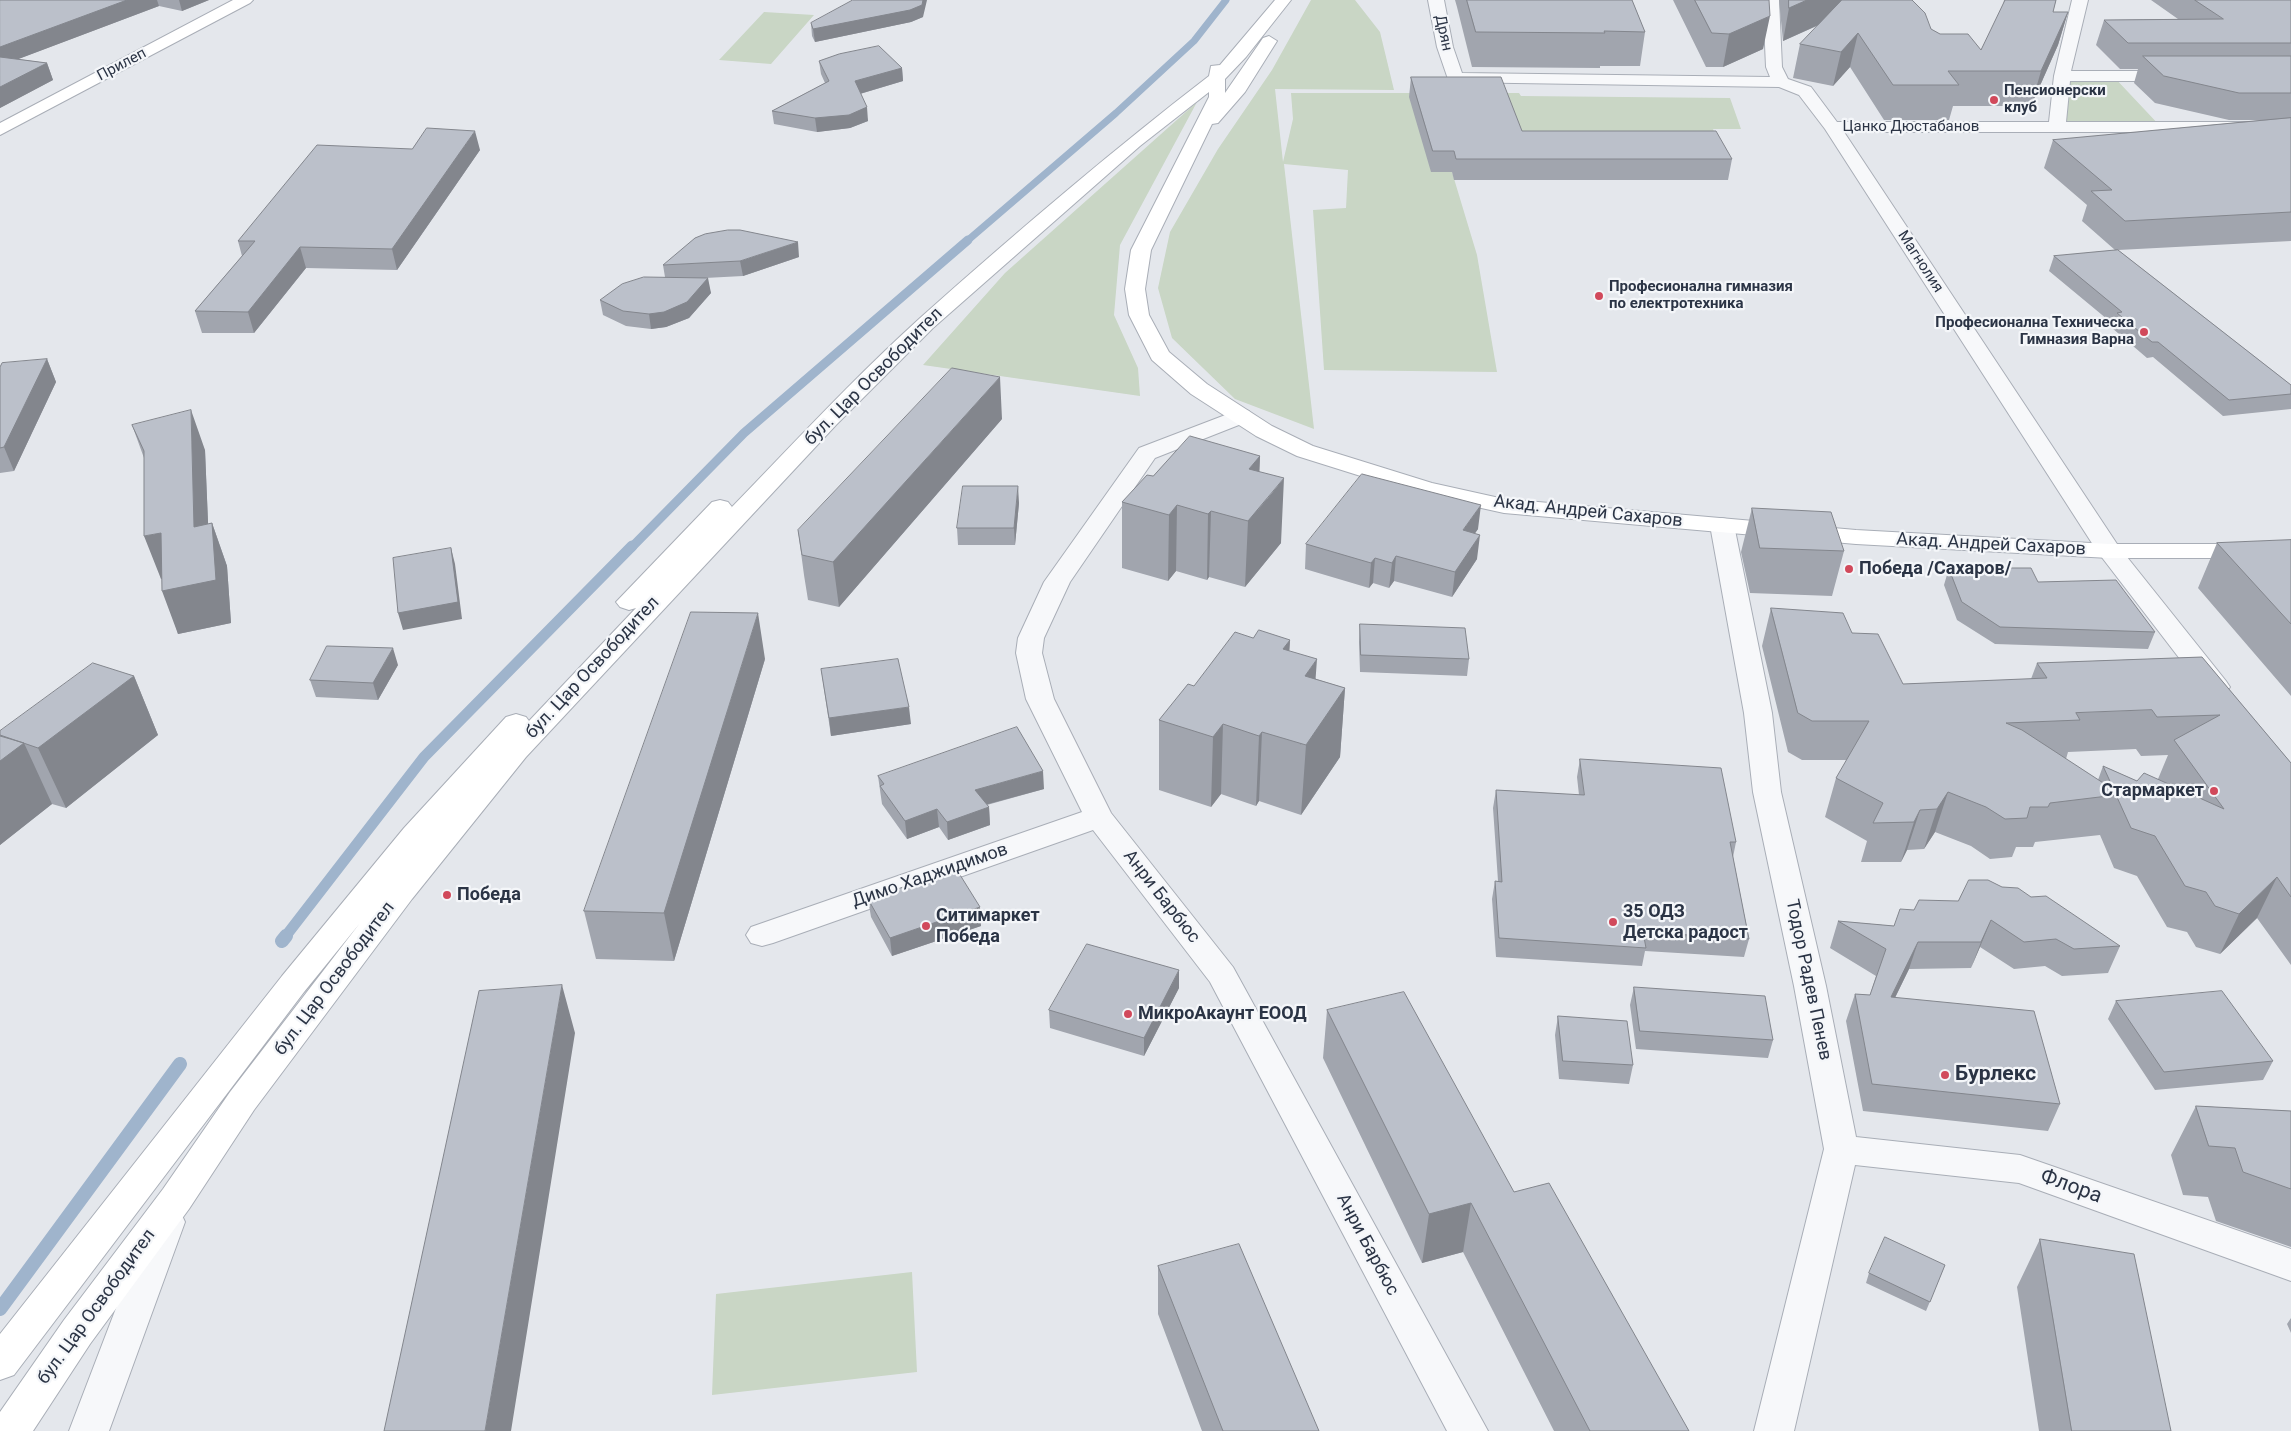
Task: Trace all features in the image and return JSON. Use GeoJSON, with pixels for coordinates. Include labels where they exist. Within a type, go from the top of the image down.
{"type":"FeatureCollection","features":[{"type":"Feature","properties":{"kind":"main road","name":"Прилеп"},"geometry":{"type":"LineString","coordinates":[[0,130],[245,0]]}},
{"type":"Feature","properties":{"kind":"main road","name":"бул. Цар Освободител"},"geometry":{"type":"LineString","coordinates":[[0,1363],[293,984],[414,836],[676,551],[888,340],[1217,69],[1240,54],[1284,0]]}},
{"type":"Feature","properties":{"kind":"main road"},"geometry":{"type":"LineString","coordinates":[[1198,135],[1239,88],[1275,31],[1284,0]]}},
{"type":"Feature","properties":{"kind":"main road","name":"бул. Цар Освободител"},"geometry":{"type":"LineString","coordinates":[[10,1431],[77,1332],[176,1199],[242,1100],[401,891],[516,751],[590,670],[828,420],[926,324],[1217,69],[1249,18]]}},
{"type":"Feature","properties":{"kind":"main road"},"geometry":{"type":"LineString","coordinates":[[1198,135],[1217,97],[1217,69]]}},
{"type":"Feature","properties":{"kind":"main road","name":"Акад. Андрей Сахаров"},"geometry":{"type":"LineString","coordinates":[[1198,135],[1141,250],[1137,265],[1135,289],[1139,315],[1160,355],[1199,389],[1264,431],[1305,451],[1426,489],[1504,506],[1950,544],[2109,551],[2291,551]]}},
{"type":"Feature","properties":{"kind":"street","name":"Дрян"},"geometry":{"type":"LineString","coordinates":[[1436,0],[1450,67],[1455,78],[1781,82]]}},
{"type":"Feature","properties":{"kind":"street"},"geometry":{"type":"LineString","coordinates":[[1771,0],[1774,67],[1781,82]]}},
{"type":"Feature","properties":{"kind":"street"},"geometry":{"type":"LineString","coordinates":[[2057,127],[2062,76],[2080,0]]}},
{"type":"Feature","properties":{"kind":"street"},"geometry":{"type":"LineString","coordinates":[[2062,76],[2192,76]]}},
{"type":"Feature","properties":{"kind":"street","name":"Магнолия"},"geometry":{"type":"LineString","coordinates":[[1781,82],[1805,91],[1832,127],[2109,551],[2230,704]]}},
{"type":"Feature","properties":{"kind":"street","name":"Цанко Дюстабанов"},"geometry":{"type":"LineString","coordinates":[[1832,127],[2291,127]]}},
{"type":"Feature","properties":{"kind":"street","name":"Анри Барбюс"},"geometry":{"type":"LineString","coordinates":[[1241,416],[1147,453],[1057,582],[1031,638],[1029,653],[1040,699],[1099,818],[1222,975],[1468,1431]]}},
{"type":"Feature","properties":{"kind":"street","name":"Тодор Радев Пенев"},"geometry":{"type":"LineString","coordinates":[[1722,526],[1758,713],[1768,792],[1810,986],[1841,1149],[1774,1431]]}},
{"type":"Feature","properties":{"kind":"street","name":"Димо Хаджидимов"},"geometry":{"type":"LineString","coordinates":[[762,935],[1099,818]]}},
{"type":"Feature","properties":{"kind":"street","name":"Флора"},"geometry":{"type":"LineString","coordinates":[[1841,1149],[2020,1169],[2291,1265]]}},
{"type":"Feature","properties":{"kind":"street"},"geometry":{"type":"LineString","coordinates":[[89,1431],[176,1199]]}},
{"type":"Feature","properties":{"kind":"green space"},"geometry":{"type":"Polygon","coordinates":[[[1311,0],[1355,0],[1380,32],[1394,90],[1275,89],[1283,162],[1293,119],[1291,93],[1519,93],[1521,96],[1730,98],[1741,129],[1713,129],[1723,152],[1431,172],[1452,172],[1477,255],[1497,372],[1324,370],[1313,210],[1346,208],[1348,170],[1284,164],[1314,429],[1235,399],[1172,338],[1158,288],[1170,232],[1218,149],[1272,70],[1311,0]]]}},
{"type":"Feature","properties":{"kind":"green space"},"geometry":{"type":"Polygon","coordinates":[[[764,12],[814,15],[771,64],[719,60],[764,12]]]}},
{"type":"Feature","properties":{"kind":"green space"},"geometry":{"type":"Polygon","coordinates":[[[2062,76],[2113,76],[2161,127],[2057,127],[2062,76]]]}},
{"type":"Feature","properties":{"kind":"green space"},"geometry":{"type":"Polygon","coordinates":[[[1197,102],[1120,245],[1114,315],[1138,368],[1140,396],[923,365],[1005,273],[1197,102]]]}},
{"type":"Feature","properties":{"kind":"green space"},"geometry":{"type":"Polygon","coordinates":[[[912,1272],[917,1372],[712,1395],[716,1294],[912,1272]]]}},
{"type":"Feature","properties":{"kind":"building"},"geometry":{"type":"Polygon","coordinates":[[[0,0],[127,0],[0,47],[0,0]]]}},
{"type":"Feature","properties":{"kind":"building"},"geometry":{"type":"Polygon","coordinates":[[[853,0],[923,0],[922,5],[910,10],[813,29],[811,23],[853,0]]]}},
{"type":"Feature","properties":{"kind":"building"},"geometry":{"type":"Polygon","coordinates":[[[1467,0],[1632,0],[1645,32],[1476,32],[1467,0]]]}},
{"type":"Feature","properties":{"kind":"building"},"geometry":{"type":"Polygon","coordinates":[[[1695,0],[1769,0],[1770,16],[1729,34],[1712,33],[1695,0]]]}},
{"type":"Feature","properties":{"kind":"building"},"geometry":{"type":"Polygon","coordinates":[[[1789,0],[1807,0],[1789,8],[1789,0]]]}},
{"type":"Feature","properties":{"kind":"building"},"geometry":{"type":"Polygon","coordinates":[[[1842,0],[1912,0],[1925,13],[1931,29],[1940,34],[1968,34],[1981,50],[2005,0],[2056,0],[2053,12],[2068,12],[2041,71],[1948,71],[1959,85],[1893,85],[1858,33],[1841,52],[1800,44],[1842,0]]]}},
{"type":"Feature","properties":{"kind":"building"},"geometry":{"type":"Polygon","coordinates":[[[2195,0],[2291,0],[2291,43],[2128,43],[2104,20],[2223,19],[2195,0]]]}},
{"type":"Feature","properties":{"kind":"building"},"geometry":{"type":"Polygon","coordinates":[[[879,46],[902,68],[855,81],[867,107],[849,115],[815,118],[772,111],[829,81],[819,61],[839,54],[879,46]]]}},
{"type":"Feature","properties":{"kind":"building"},"geometry":{"type":"Polygon","coordinates":[[[2143,56],[2291,56],[2291,93],[2239,93],[2164,76],[2143,56]]]}},
{"type":"Feature","properties":{"kind":"building"},"geometry":{"type":"Polygon","coordinates":[[[0,57],[47,63],[0,87],[0,57]]]}},
{"type":"Feature","properties":{"kind":"building"},"geometry":{"type":"Polygon","coordinates":[[[1411,77],[1501,77],[1522,131],[1716,131],[1732,159],[1456,159],[1454,151],[1433,151],[1411,77]]]}},
{"type":"Feature","properties":{"kind":"building"},"geometry":{"type":"Polygon","coordinates":[[[2291,118],[2291,212],[2125,221],[2091,191],[2112,190],[2053,140],[2291,118]]]}},
{"type":"Feature","properties":{"kind":"building"},"geometry":{"type":"Polygon","coordinates":[[[427,128],[475,131],[392,249],[300,247],[248,312],[195,311],[255,241],[238,241],[317,145],[412,149],[427,128]]]}},
{"type":"Feature","properties":{"kind":"building"},"geometry":{"type":"Polygon","coordinates":[[[740,230],[798,242],[740,261],[663,265],[695,238],[705,234],[740,230]]]}},
{"type":"Feature","properties":{"kind":"building"},"geometry":{"type":"Polygon","coordinates":[[[2118,250],[2291,385],[2291,394],[2229,400],[2158,342],[2152,342],[2117,313],[2122,312],[2054,256],[2118,250]]]}},
{"type":"Feature","properties":{"kind":"building"},"geometry":{"type":"Polygon","coordinates":[[[644,277],[708,278],[687,302],[664,312],[649,314],[623,311],[600,300],[622,284],[644,277]]]}},
{"type":"Feature","properties":{"kind":"building"},"geometry":{"type":"Polygon","coordinates":[[[47,359],[4,447],[0,448],[0,367],[2,363],[47,359]]]}},
{"type":"Feature","properties":{"kind":"building"},"geometry":{"type":"Polygon","coordinates":[[[952,368],[1000,377],[833,562],[802,555],[798,530],[952,368]]]}},
{"type":"Feature","properties":{"kind":"building"},"geometry":{"type":"Polygon","coordinates":[[[191,410],[194,527],[212,523],[216,580],[162,591],[161,533],[144,536],[144,451],[132,425],[191,410]]]}},
{"type":"Feature","properties":{"kind":"building"},"geometry":{"type":"Polygon","coordinates":[[[1190,436],[1260,456],[1249,469],[1284,478],[1248,521],[1211,511],[1208,514],[1177,505],[1169,515],[1122,502],[1147,475],[1153,476],[1190,436]]]}},
{"type":"Feature","properties":{"kind":"building"},"geometry":{"type":"Polygon","coordinates":[[[1362,474],[1481,505],[1463,530],[1480,535],[1455,572],[1396,556],[1392,563],[1375,558],[1371,563],[1306,544],[1362,474]]]}},
{"type":"Feature","properties":{"kind":"building"},"geometry":{"type":"Polygon","coordinates":[[[963,486],[1018,486],[1014,528],[957,528],[963,486]]]}},
{"type":"Feature","properties":{"kind":"building"},"geometry":{"type":"Polygon","coordinates":[[[1752,508],[1831,512],[1844,551],[1760,548],[1752,508]]]}},
{"type":"Feature","properties":{"kind":"building"},"geometry":{"type":"Polygon","coordinates":[[[2291,540],[2291,624],[2217,543],[2291,540]]]}},
{"type":"Feature","properties":{"kind":"building"},"geometry":{"type":"Polygon","coordinates":[[[451,548],[458,602],[398,613],[393,558],[451,548]]]}},
{"type":"Feature","properties":{"kind":"building"},"geometry":{"type":"Polygon","coordinates":[[[1949,568],[2031,568],[2038,582],[2116,580],[2155,632],[2000,627],[1962,602],[1949,568]]]}},
{"type":"Feature","properties":{"kind":"building"},"geometry":{"type":"Polygon","coordinates":[[[1771,608],[1843,613],[1852,633],[1878,634],[1903,684],[2047,678],[2037,663],[2202,657],[2291,763],[2291,897],[2277,877],[2239,914],[2215,906],[2206,892],[2185,886],[2155,836],[2131,828],[2116,795],[2050,803],[2048,807],[2030,807],[2027,818],[2005,819],[1986,807],[1948,792],[1937,809],[1920,810],[1914,822],[1873,823],[1883,803],[1836,778],[1869,721],[1812,721],[1798,713],[1771,608]],[[2152,710],[2076,713],[2080,720],[2006,723],[2022,730],[2114,790],[2103,766],[2137,781],[2144,773],[2224,809],[2174,740],[2220,715],[2157,717],[2152,710]]]}},
{"type":"Feature","properties":{"kind":"building"},"geometry":{"type":"Polygon","coordinates":[[[691,612],[758,613],[664,913],[584,911],[691,612]]]}},
{"type":"Feature","properties":{"kind":"building"},"geometry":{"type":"Polygon","coordinates":[[[1360,624],[1465,628],[1469,659],[1361,655],[1360,624]]]}},
{"type":"Feature","properties":{"kind":"building"},"geometry":{"type":"Polygon","coordinates":[[[1259,630],[1290,640],[1283,649],[1317,659],[1305,676],[1345,688],[1306,745],[1262,732],[1259,736],[1223,724],[1213,737],[1159,720],[1188,684],[1194,686],[1235,632],[1253,638],[1259,630]]]}},
{"type":"Feature","properties":{"kind":"building"},"geometry":{"type":"Polygon","coordinates":[[[327,646],[393,648],[373,683],[310,680],[327,646]]]}},
{"type":"Feature","properties":{"kind":"building"},"geometry":{"type":"Polygon","coordinates":[[[898,659],[909,707],[829,718],[821,669],[898,659]]]}},
{"type":"Feature","properties":{"kind":"building"},"geometry":{"type":"Polygon","coordinates":[[[93,663],[134,676],[38,748],[0,735],[0,731],[93,663]]]}},
{"type":"Feature","properties":{"kind":"building"},"geometry":{"type":"Polygon","coordinates":[[[1017,727],[1043,771],[975,790],[989,807],[947,822],[937,809],[905,821],[880,786],[884,784],[878,776],[1017,727]]]}},
{"type":"Feature","properties":{"kind":"building"},"geometry":{"type":"Polygon","coordinates":[[[0,736],[24,743],[0,761],[0,736]]]}},
{"type":"Feature","properties":{"kind":"building"},"geometry":{"type":"Polygon","coordinates":[[[1580,759],[1721,768],[1736,842],[1730,842],[1749,939],[1643,932],[1646,948],[1499,938],[1495,881],[1502,882],[1496,790],[1584,795],[1580,759]]]}},
{"type":"Feature","properties":{"kind":"building"},"geometry":{"type":"Polygon","coordinates":[[[957,870],[980,907],[890,938],[868,899],[957,870]]]}},
{"type":"Feature","properties":{"kind":"building"},"geometry":{"type":"Polygon","coordinates":[[[1969,880],[1988,880],[2002,887],[2018,888],[2031,897],[2046,896],[2120,946],[2074,949],[2056,939],[2024,942],[1991,920],[1981,942],[1918,942],[1891,997],[2034,1011],[2060,1104],[1872,1084],[1855,994],[1870,995],[1886,949],[1838,921],[1894,926],[1900,909],[1914,910],[1919,900],[1958,901],[1969,880]]]}},
{"type":"Feature","properties":{"kind":"building"},"geometry":{"type":"Polygon","coordinates":[[[1087,944],[1179,970],[1144,1038],[1049,1010],[1087,944]]]}},
{"type":"Feature","properties":{"kind":"building"},"geometry":{"type":"Polygon","coordinates":[[[562,985],[485,1431],[384,1431],[479,991],[562,985]]]}},
{"type":"Feature","properties":{"kind":"building"},"geometry":{"type":"Polygon","coordinates":[[[1634,987],[1765,996],[1773,1040],[1640,1031],[1634,987]]]}},
{"type":"Feature","properties":{"kind":"building"},"geometry":{"type":"Polygon","coordinates":[[[2222,991],[2273,1061],[2164,1072],[2116,1001],[2222,991]]]}},
{"type":"Feature","properties":{"kind":"building"},"geometry":{"type":"Polygon","coordinates":[[[1404,992],[1514,1192],[1549,1183],[1689,1431],[1590,1431],[1471,1203],[1429,1214],[1327,1010],[1404,992]]]}},
{"type":"Feature","properties":{"kind":"building"},"geometry":{"type":"Polygon","coordinates":[[[1558,1016],[1627,1021],[1633,1065],[1563,1061],[1558,1016]]]}},
{"type":"Feature","properties":{"kind":"building"},"geometry":{"type":"Polygon","coordinates":[[[2196,1106],[2291,1111],[2291,1189],[2243,1172],[2235,1148],[2209,1146],[2196,1106]]]}},
{"type":"Feature","properties":{"kind":"building"},"geometry":{"type":"Polygon","coordinates":[[[1885,1237],[1945,1265],[1930,1302],[1869,1273],[1885,1237]]]}},
{"type":"Feature","properties":{"kind":"building"},"geometry":{"type":"Polygon","coordinates":[[[2040,1239],[2134,1254],[2171,1431],[2072,1431],[2040,1239]]]}},
{"type":"Feature","properties":{"kind":"building"},"geometry":{"type":"Polygon","coordinates":[[[1239,1244],[1319,1431],[1223,1431],[1158,1266],[1239,1244]]]}},
{"type":"Feature","properties":{"kind":"waterway"},"geometry":{"type":"LineString","coordinates":[[967,241],[1116,113],[1194,41],[1226,0]]}},
{"type":"Feature","properties":{"kind":"waterway"},"geometry":{"type":"LineString","coordinates":[[631,548],[744,433],[968,240]]}},
{"type":"Feature","properties":{"kind":"waterway"},"geometry":{"type":"LineString","coordinates":[[285,937],[424,757],[632,546]]}},
{"type":"Feature","properties":{"kind":"waterway"},"geometry":{"type":"LineString","coordinates":[[282,941],[286,936]]}},
{"type":"Feature","properties":{"kind":"waterway"},"geometry":{"type":"LineString","coordinates":[[0,1309],[180,1064]]}},
{"type":"Feature","properties":{"kind":"place","name":"Пенсионерски клуб"},"geometry":{"type":"Point","coordinates":[1994,100]}},
{"type":"Feature","properties":{"kind":"place","name":"Професионална гимназия по електротехника"},"geometry":{"type":"Point","coordinates":[1599,296]}},
{"type":"Feature","properties":{"kind":"place","name":"Професионална Техническа Гимназия Варна"},"geometry":{"type":"Point","coordinates":[2144,332]}},
{"type":"Feature","properties":{"kind":"place","name":"Победа /Сахаров/"},"geometry":{"type":"Point","coordinates":[1849,569]}},
{"type":"Feature","properties":{"kind":"place","name":"Стармаркет"},"geometry":{"type":"Point","coordinates":[2214,791]}},
{"type":"Feature","properties":{"kind":"place","name":"Победа"},"geometry":{"type":"Point","coordinates":[447,895]}},
{"type":"Feature","properties":{"kind":"place","name":"35 ОДЗ Детска радост"},"geometry":{"type":"Point","coordinates":[1613,922]}},
{"type":"Feature","properties":{"kind":"place","name":"Ситимаркет Победа"},"geometry":{"type":"Point","coordinates":[926,926]}},
{"type":"Feature","properties":{"kind":"place","name":"МикроАкаунт ЕООД"},"geometry":{"type":"Point","coordinates":[1128,1014]}},
{"type":"Feature","properties":{"kind":"place","name":"Бурлекс"},"geometry":{"type":"Point","coordinates":[1945,1075]}}]}
